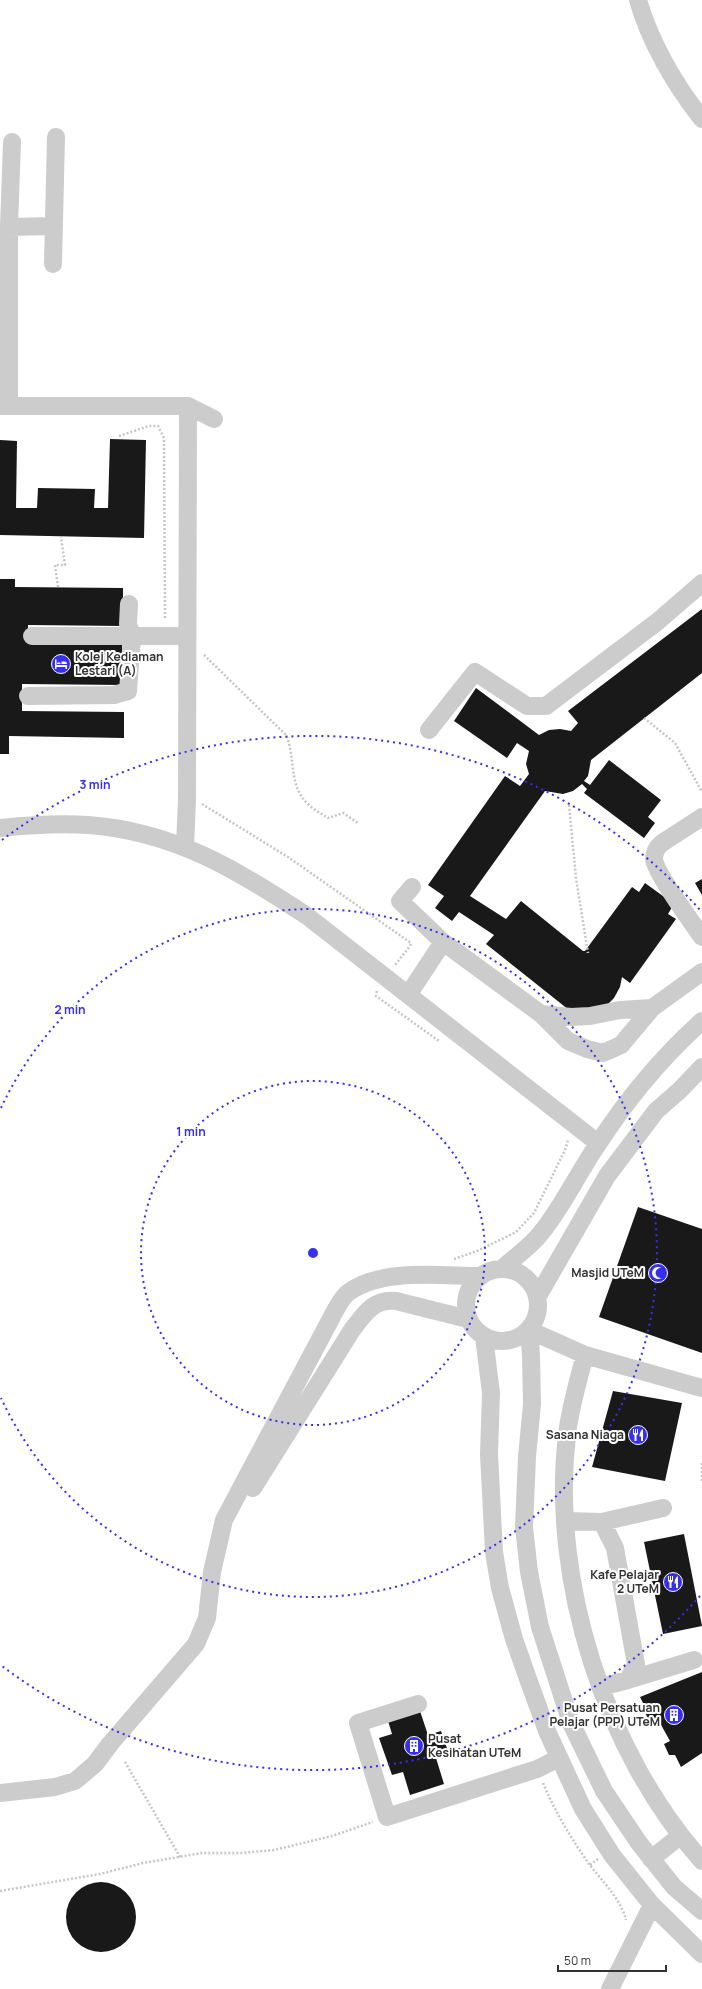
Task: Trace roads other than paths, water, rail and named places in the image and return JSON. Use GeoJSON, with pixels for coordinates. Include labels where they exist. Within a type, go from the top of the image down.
{"type":"FeatureCollection","features":[{"type":"Feature","properties":{"kind":"street"},"geometry":{"type":"LineString","coordinates":[[638,0],[648,27],[662,56],[690,104],[702,119]]}},
{"type":"Feature","properties":{"kind":"street"},"geometry":{"type":"LineString","coordinates":[[53,264],[56,137]]}},
{"type":"Feature","properties":{"kind":"street"},"geometry":{"type":"LineString","coordinates":[[12,142],[5,406],[188,406],[214,419]]}},
{"type":"Feature","properties":{"kind":"street"},"geometry":{"type":"LineString","coordinates":[[9,227],[54,226]]}},
{"type":"Feature","properties":{"kind":"street"},"geometry":{"type":"LineString","coordinates":[[185,846],[187,800],[188,406]]}},
{"type":"Feature","properties":{"kind":"street"},"geometry":{"type":"LineString","coordinates":[[430,730],[475,672],[527,706],[546,706],[657,622],[702,583]]}},
{"type":"Feature","properties":{"kind":"street"},"geometry":{"type":"LineString","coordinates":[[28,696],[114,695],[128,691],[132,637],[128,624],[129,604]]}},
{"type":"Feature","properties":{"kind":"street"},"geometry":{"type":"LineString","coordinates":[[32,636],[187,636]]}},
{"type":"Feature","properties":{"kind":"street"},"geometry":{"type":"LineString","coordinates":[[702,817],[657,847],[654,858],[655,864],[668,886],[702,937]]}},
{"type":"Feature","properties":{"kind":"street"},"geometry":{"type":"LineString","coordinates":[[0,828],[43,824],[88,825],[140,832],[185,846],[220,862],[258,883],[307,916],[598,1143]]}},
{"type":"Feature","properties":{"kind":"street"},"geometry":{"type":"LineString","coordinates":[[412,887],[400,901],[443,942],[541,1014],[568,1041],[587,1049],[603,1053],[621,1045],[652,1008],[702,972]]}},
{"type":"Feature","properties":{"kind":"street"},"geometry":{"type":"LineString","coordinates":[[408,995],[443,942]]}},
{"type":"Feature","properties":{"kind":"street"},"geometry":{"type":"LineString","coordinates":[[541,1014],[571,1017],[590,1016],[620,1010],[652,1008]]}},
{"type":"Feature","properties":{"kind":"street"},"geometry":{"type":"LineString","coordinates":[[503,1268],[540,1235],[559,1208],[598,1143],[633,1096],[659,1064],[702,1021]]}},
{"type":"Feature","properties":{"kind":"street"},"geometry":{"type":"LineString","coordinates":[[538,1296],[607,1176],[656,1111],[680,1090],[702,1067]]}},
{"type":"Feature","properties":{"kind":"street"},"geometry":{"type":"LineString","coordinates":[[503,1268],[515,1270],[525,1276],[533,1285],[538,1296],[539,1308],[536,1320],[529,1330],[520,1337],[508,1341],[496,1341],[484,1337],[475,1329],[468,1319],[466,1307],[467,1295],[472,1284],[480,1276],[491,1270],[503,1268]]}},
{"type":"Feature","properties":{"kind":"street"},"geometry":{"type":"LineString","coordinates":[[0,1794],[55,1787],[75,1781],[95,1764],[110,1744],[196,1644],[207,1618],[212,1572],[224,1520],[336,1309],[347,1293],[367,1281],[403,1276],[480,1276]]}},
{"type":"Feature","properties":{"kind":"street"},"geometry":{"type":"LineString","coordinates":[[224,1520],[250,1493],[352,1330],[370,1308],[386,1300],[396,1301],[468,1319]]}},
{"type":"Feature","properties":{"kind":"street"},"geometry":{"type":"LineString","coordinates":[[529,1330],[585,1355],[702,1388]]}},
{"type":"Feature","properties":{"kind":"street"},"geometry":{"type":"LineString","coordinates":[[529,1330],[532,1404],[527,1457],[524,1527],[529,1572],[540,1627],[571,1723],[604,1791],[639,1844],[651,1859],[674,1887],[702,1911]]}},
{"type":"Feature","properties":{"kind":"street"},"geometry":{"type":"LineString","coordinates":[[484,1337],[492,1393],[489,1454],[494,1552],[500,1588],[516,1646],[546,1731],[583,1810],[612,1855],[652,1905],[702,1954]]}},
{"type":"Feature","properties":{"kind":"street"},"geometry":{"type":"LineString","coordinates":[[585,1355],[567,1434],[565,1472],[565,1521],[574,1592],[584,1635],[601,1687],[621,1738],[680,1836],[702,1861]]}},
{"type":"Feature","properties":{"kind":"street"},"geometry":{"type":"LineString","coordinates":[[565,1521],[602,1522],[663,1508]]}},
{"type":"Feature","properties":{"kind":"street"},"geometry":{"type":"LineString","coordinates":[[602,1522],[615,1548],[636,1664],[628,1680]]}},
{"type":"Feature","properties":{"kind":"street"},"geometry":{"type":"LineString","coordinates":[[601,1687],[694,1660]]}},
{"type":"Feature","properties":{"kind":"street"},"geometry":{"type":"LineString","coordinates":[[418,1704],[358,1723],[387,1817],[537,1769],[559,1758]]}},
{"type":"Feature","properties":{"kind":"street"},"geometry":{"type":"LineString","coordinates":[[651,1859],[680,1836]]}},
{"type":"Feature","properties":{"kind":"street"},"geometry":{"type":"LineString","coordinates":[[610,1989],[652,1905]]}},
{"type":"Feature","properties":{"kind":"place","name":"Kolej Kediaman Lestari (A)"},"geometry":{"type":"Point","coordinates":[61,664]}},
{"type":"Feature","properties":{"kind":"place","name":"Masjid UTeM"},"geometry":{"type":"Point","coordinates":[658,1273]}},
{"type":"Feature","properties":{"kind":"place","name":"Sasana Niaga"},"geometry":{"type":"Point","coordinates":[638,1435]}},
{"type":"Feature","properties":{"kind":"place","name":"Kafe Pelajar 2 UTeM"},"geometry":{"type":"Point","coordinates":[673,1582]}},
{"type":"Feature","properties":{"kind":"place","name":"Pusat Persatuan Pelajar (PPP) UTeM"},"geometry":{"type":"Point","coordinates":[674,1715]}},
{"type":"Feature","properties":{"kind":"place","name":"Pusat Kesihatan UTeM"},"geometry":{"type":"Point","coordinates":[414,1746]}}]}
